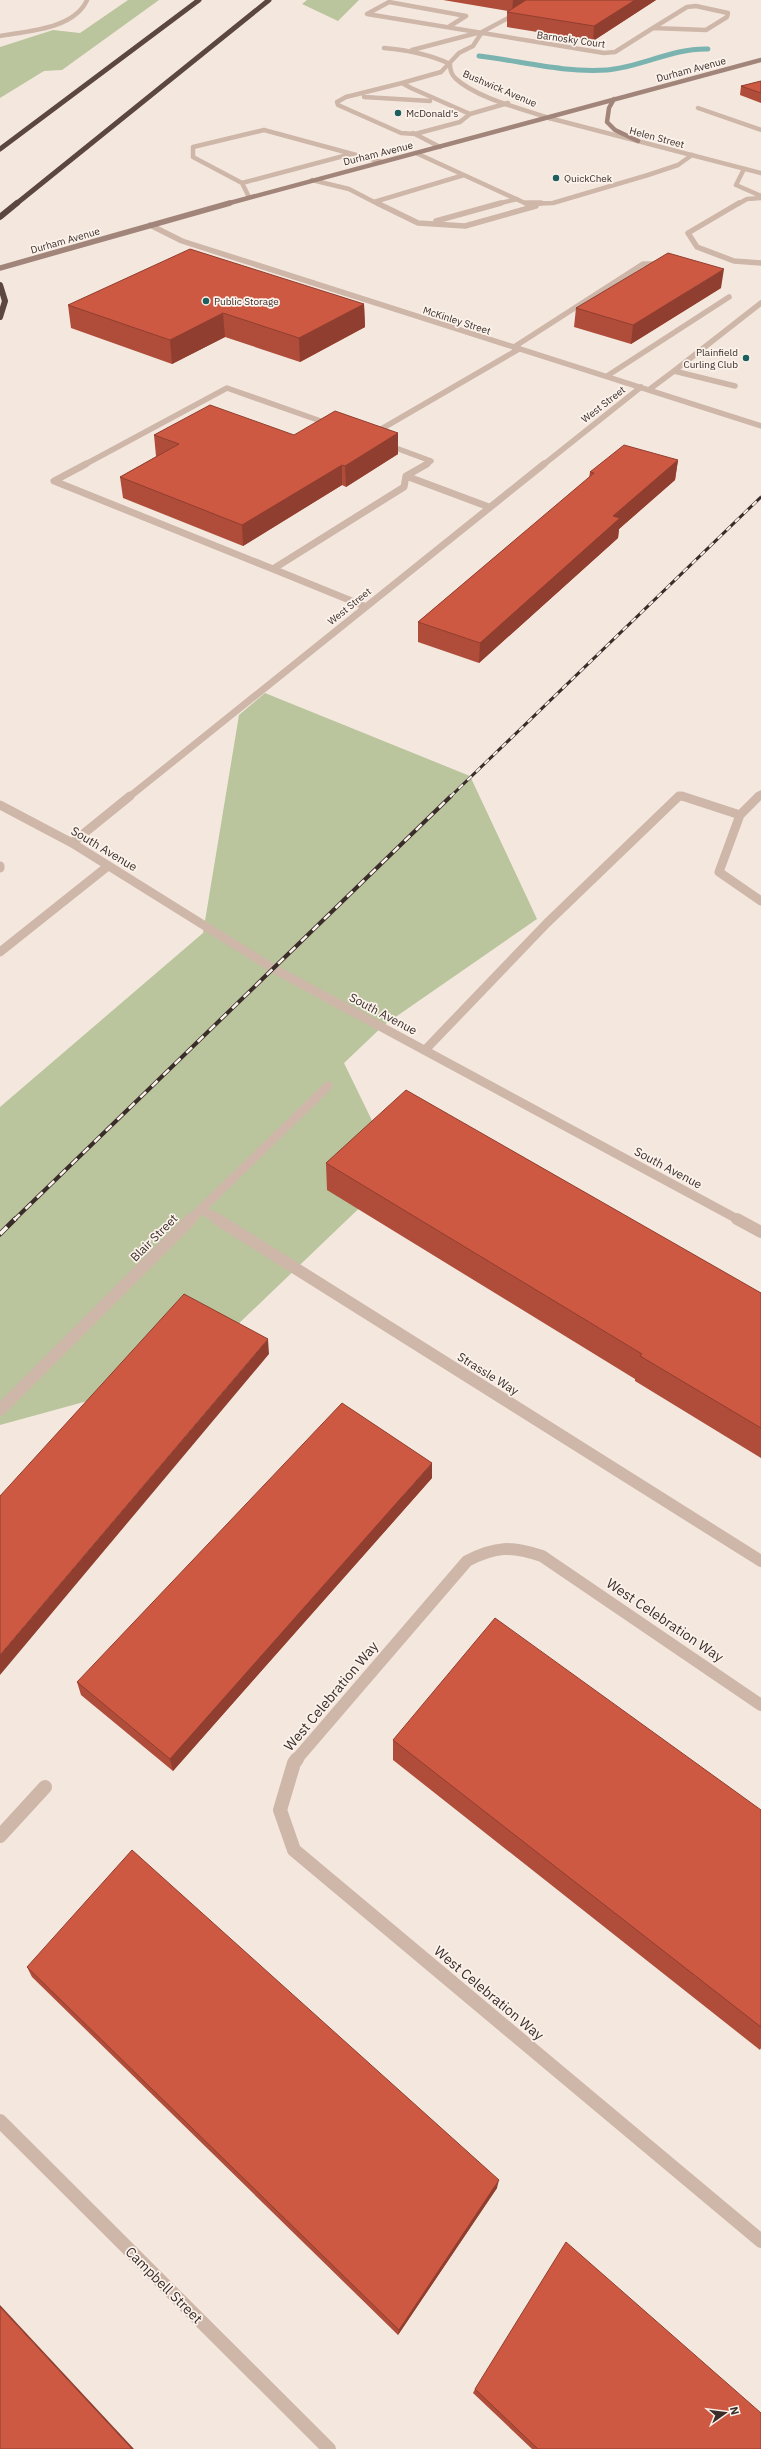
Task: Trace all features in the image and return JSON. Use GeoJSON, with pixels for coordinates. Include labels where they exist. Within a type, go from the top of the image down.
{"type":"FeatureCollection","features":[{"type":"Feature","properties":{"kind":"highway"},"geometry":{"type":"LineString","coordinates":[[0,149],[199,0]]}},
{"type":"Feature","properties":{"kind":"highway"},"geometry":{"type":"LineString","coordinates":[[0,217],[269,0]]}},
{"type":"Feature","properties":{"kind":"highway"},"geometry":{"type":"LineString","coordinates":[[0,285],[5,295],[5,304],[0,317]]}},
{"type":"Feature","properties":{"kind":"main road","name":"Durham Avenue"},"geometry":{"type":"LineString","coordinates":[[0,268],[249,197],[549,118],[761,60]]}},
{"type":"Feature","properties":{"kind":"main road"},"geometry":{"type":"LineString","coordinates":[[614,99],[605,114],[608,124],[614,129],[638,141]]}},
{"type":"Feature","properties":{"kind":"street"},"geometry":{"type":"LineString","coordinates":[[0,36],[41,28],[71,18],[82,11],[87,0]]}},
{"type":"Feature","properties":{"kind":"street"},"geometry":{"type":"LineString","coordinates":[[412,50],[482,32],[542,0]]}},
{"type":"Feature","properties":{"kind":"street","name":"Barnosky Court"},"geometry":{"type":"LineString","coordinates":[[450,26],[466,16],[388,2],[367,14],[450,26],[604,53],[615,52],[653,28],[687,7],[696,6],[728,13],[727,17],[706,30],[653,28]]}},
{"type":"Feature","properties":{"kind":"street"},"geometry":{"type":"LineString","coordinates":[[482,32],[473,46],[459,53],[441,72],[402,84],[346,97],[337,102],[338,105],[395,131],[415,134],[460,122],[470,114],[508,103]]}},
{"type":"Feature","properties":{"kind":"street"},"geometry":{"type":"LineString","coordinates":[[468,42],[478,38]]}},
{"type":"Feature","properties":{"kind":"street"},"geometry":{"type":"LineString","coordinates":[[459,46],[456,49],[459,53]]}},
{"type":"Feature","properties":{"kind":"street","name":"Bushwick Avenue"},"geometry":{"type":"LineString","coordinates":[[384,48],[412,50],[450,64],[450,72],[456,79],[508,103],[549,118]]}},
{"type":"Feature","properties":{"kind":"street"},"geometry":{"type":"LineString","coordinates":[[402,84],[470,114]]}},
{"type":"Feature","properties":{"kind":"street"},"geometry":{"type":"LineString","coordinates":[[395,92],[360,98],[352,104],[440,147]]}},
{"type":"Feature","properties":{"kind":"street"},"geometry":{"type":"LineString","coordinates":[[407,93],[424,99],[446,103]]}},
{"type":"Feature","properties":{"kind":"street"},"geometry":{"type":"LineString","coordinates":[[360,98],[424,99]]}},
{"type":"Feature","properties":{"kind":"street"},"geometry":{"type":"LineString","coordinates":[[698,108],[761,130]]}},
{"type":"Feature","properties":{"kind":"street","name":"Helen Street"},"geometry":{"type":"LineString","coordinates":[[549,118],[761,173]]}},
{"type":"Feature","properties":{"kind":"street"},"geometry":{"type":"LineString","coordinates":[[750,126],[761,123]]}},
{"type":"Feature","properties":{"kind":"street"},"geometry":{"type":"LineString","coordinates":[[249,197],[242,183],[193,157],[194,147],[264,130],[382,162]]}},
{"type":"Feature","properties":{"kind":"street"},"geometry":{"type":"LineString","coordinates":[[416,153],[527,204],[543,204]]}},
{"type":"Feature","properties":{"kind":"street"},"geometry":{"type":"LineString","coordinates":[[242,183],[353,154]]}},
{"type":"Feature","properties":{"kind":"street"},"geometry":{"type":"LineString","coordinates":[[312,180],[349,189],[418,223],[465,226],[670,168],[692,156]]}},
{"type":"Feature","properties":{"kind":"street"},"geometry":{"type":"LineString","coordinates":[[744,169],[736,185],[761,197]]}},
{"type":"Feature","properties":{"kind":"street"},"geometry":{"type":"LineString","coordinates":[[374,202],[464,175]]}},
{"type":"Feature","properties":{"kind":"street"},"geometry":{"type":"LineString","coordinates":[[761,197],[747,199],[688,233],[697,247],[734,261],[761,263]]}},
{"type":"Feature","properties":{"kind":"street"},"geometry":{"type":"LineString","coordinates":[[428,224],[517,199]]}},
{"type":"Feature","properties":{"kind":"street","name":"McKinley Street"},"geometry":{"type":"LineString","coordinates":[[150,225],[182,241],[650,389],[761,426]]}},
{"type":"Feature","properties":{"kind":"street"},"geometry":{"type":"LineString","coordinates":[[374,440],[366,437],[517,348],[643,264],[667,265]]}},
{"type":"Feature","properties":{"kind":"street"},"geometry":{"type":"LineString","coordinates":[[607,376],[729,297]]}},
{"type":"Feature","properties":{"kind":"street"},"geometry":{"type":"LineString","coordinates":[[650,389],[761,303]]}},
{"type":"Feature","properties":{"kind":"street"},"geometry":{"type":"LineString","coordinates":[[674,371],[735,386]]}},
{"type":"Feature","properties":{"kind":"street","name":"West Street"},"geometry":{"type":"LineString","coordinates":[[72,843],[364,606],[641,387]]}},
{"type":"Feature","properties":{"kind":"street"},"geometry":{"type":"LineString","coordinates":[[337,427],[228,388],[54,481],[364,606]]}},
{"type":"Feature","properties":{"kind":"street"},"geometry":{"type":"LineString","coordinates":[[273,569],[404,487],[406,476],[431,461],[381,442]]}},
{"type":"Feature","properties":{"kind":"street"},"geometry":{"type":"LineString","coordinates":[[406,476],[489,507]]}},
{"type":"Feature","properties":{"kind":"street"},"geometry":{"type":"LineString","coordinates":[[761,794],[740,815],[719,872],[761,901]]}},
{"type":"Feature","properties":{"kind":"street"},"geometry":{"type":"LineString","coordinates":[[425,1050],[547,923],[680,795],[740,815]]}},
{"type":"Feature","properties":{"kind":"street","name":"South Avenue"},"geometry":{"type":"LineString","coordinates":[[0,805],[72,843],[274,969],[761,1232]]}},
{"type":"Feature","properties":{"kind":"street"},"geometry":{"type":"LineString","coordinates":[[0,952],[108,866]]}},
{"type":"Feature","properties":{"kind":"street","name":"Blair Street"},"geometry":{"type":"LineString","coordinates":[[0,1410],[201,1209],[328,1086]]}},
{"type":"Feature","properties":{"kind":"street","name":"Strassle Way"},"geometry":{"type":"LineString","coordinates":[[201,1209],[761,1562]]}},
{"type":"Feature","properties":{"kind":"street","name":"West Celebration Way"},"geometry":{"type":"LineString","coordinates":[[761,1706],[542,1556],[515,1547],[488,1550],[467,1561],[294,1763],[280,1810],[294,1850],[761,2241]]}},
{"type":"Feature","properties":{"kind":"street"},"geometry":{"type":"LineString","coordinates":[[0,1836],[45,1787]]}},
{"type":"Feature","properties":{"kind":"street","name":"Campbell Street"},"geometry":{"type":"LineString","coordinates":[[0,2121],[329,2449]]}},
{"type":"Feature","properties":{"kind":"green space"},"geometry":{"type":"Polygon","coordinates":[[[128,0],[159,0],[62,70],[44,71],[0,98],[0,47],[53,30],[80,33],[128,0]]]}},
{"type":"Feature","properties":{"kind":"green space"},"geometry":{"type":"Polygon","coordinates":[[[307,0],[359,0],[338,21],[302,4],[307,0]]]}},
{"type":"Feature","properties":{"kind":"green space"},"geometry":{"type":"Polygon","coordinates":[[[265,693],[470,776],[537,919],[384,1025],[344,1063],[397,1172],[186,1374],[0,1425],[0,1107],[203,933],[239,715],[265,693]]]}},
{"type":"Feature","properties":{"kind":"building"},"geometry":{"type":"Polygon","coordinates":[[[526,0],[635,0],[594,26],[507,12],[526,0]]]}},
{"type":"Feature","properties":{"kind":"building"},"geometry":{"type":"Polygon","coordinates":[[[761,81],[761,93],[741,86],[761,81]]]}},
{"type":"Feature","properties":{"kind":"building"},"geometry":{"type":"Polygon","coordinates":[[[190,249],[364,304],[299,338],[223,313],[170,340],[68,305],[190,249]]]}},
{"type":"Feature","properties":{"kind":"building"},"geometry":{"type":"Polygon","coordinates":[[[668,253],[724,269],[633,325],[576,308],[668,253]]]}},
{"type":"Feature","properties":{"kind":"building"},"geometry":{"type":"Polygon","coordinates":[[[210,405],[294,435],[335,411],[398,433],[345,466],[342,465],[242,525],[120,477],[179,444],[154,435],[210,405]]]}},
{"type":"Feature","properties":{"kind":"building"},"geometry":{"type":"Polygon","coordinates":[[[624,445],[678,460],[613,516],[620,518],[480,643],[418,622],[594,473],[590,472],[624,445]]]}},
{"type":"Feature","properties":{"kind":"building"},"geometry":{"type":"Polygon","coordinates":[[[406,1090],[761,1293],[761,1428],[640,1356],[642,1354],[326,1163],[406,1090]]]}},
{"type":"Feature","properties":{"kind":"building"},"geometry":{"type":"Polygon","coordinates":[[[184,1294],[268,1339],[0,1655],[0,1496],[184,1294]]]}},
{"type":"Feature","properties":{"kind":"building"},"geometry":{"type":"Polygon","coordinates":[[[342,1403],[432,1463],[170,1759],[77,1682],[342,1403]]]}},
{"type":"Feature","properties":{"kind":"building"},"geometry":{"type":"Polygon","coordinates":[[[495,1618],[761,1810],[761,2027],[393,1740],[495,1618]]]}},
{"type":"Feature","properties":{"kind":"building"},"geometry":{"type":"Polygon","coordinates":[[[132,1850],[499,2180],[399,2330],[27,1967],[132,1850]]]}},
{"type":"Feature","properties":{"kind":"building"},"geometry":{"type":"Polygon","coordinates":[[[566,2242],[761,2413],[761,2449],[538,2449],[475,2389],[566,2242]]]}},
{"type":"Feature","properties":{"kind":"building"},"geometry":{"type":"Polygon","coordinates":[[[0,2307],[132,2449],[0,2449],[0,2307]]]}},
{"type":"Feature","properties":{"kind":"waterway"},"geometry":{"type":"LineString","coordinates":[[479,56],[575,70],[607,70],[632,65],[682,51],[708,49]]}},
{"type":"Feature","properties":{"kind":"railway"},"geometry":{"type":"LineString","coordinates":[[450,797],[761,497]]}},
{"type":"Feature","properties":{"kind":"railway"},"geometry":{"type":"LineString","coordinates":[[14,1220],[451,796]]}},
{"type":"Feature","properties":{"kind":"railway"},"geometry":{"type":"LineString","coordinates":[[0,1234],[14,1220]]}},
{"type":"Feature","properties":{"kind":"place","name":"McDonald's"},"geometry":{"type":"Point","coordinates":[398,113]}},
{"type":"Feature","properties":{"kind":"place","name":"QuickChek"},"geometry":{"type":"Point","coordinates":[556,178]}},
{"type":"Feature","properties":{"kind":"place","name":"Public Storage"},"geometry":{"type":"Point","coordinates":[206,301]}},
{"type":"Feature","properties":{"kind":"place","name":"Plainfield Curling Club"},"geometry":{"type":"Point","coordinates":[746,358]}}]}
